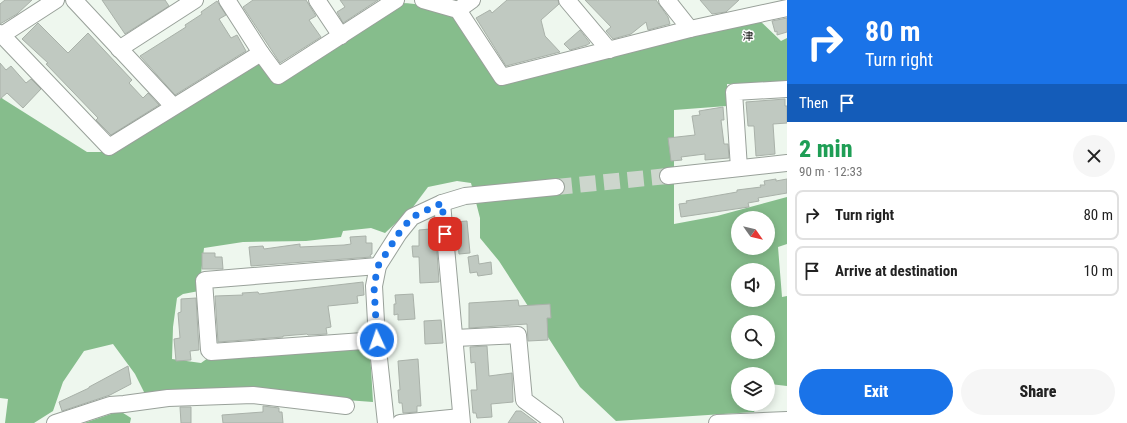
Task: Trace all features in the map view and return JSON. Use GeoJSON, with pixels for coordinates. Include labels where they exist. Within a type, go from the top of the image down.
{"type":"FeatureCollection","features":[{"type":"Feature","properties":{"kind":"street"},"geometry":{"type":"LineString","coordinates":[[56,0],[1,34],[109,147],[173,106],[261,53]]}},
{"type":"Feature","properties":{"kind":"street"},"geometry":{"type":"LineString","coordinates":[[74,0],[173,106]]}},
{"type":"Feature","properties":{"kind":"street"},"geometry":{"type":"LineString","coordinates":[[119,49],[194,0]]}},
{"type":"Feature","properties":{"kind":"street"},"geometry":{"type":"LineString","coordinates":[[227,0],[261,53],[278,76],[396,0]]}},
{"type":"Feature","properties":{"kind":"street"},"geometry":{"type":"LineString","coordinates":[[317,0],[341,36]]}},
{"type":"Feature","properties":{"kind":"street"},"geometry":{"type":"LineString","coordinates":[[423,0],[458,10],[502,77],[690,29],[787,8]]}},
{"type":"Feature","properties":{"kind":"street"},"geometry":{"type":"LineString","coordinates":[[458,10],[472,0]]}},
{"type":"Feature","properties":{"kind":"street"},"geometry":{"type":"LineString","coordinates":[[567,0],[609,50]]}},
{"type":"Feature","properties":{"kind":"street"},"geometry":{"type":"LineString","coordinates":[[666,0],[690,29]]}},
{"type":"Feature","properties":{"kind":"street"},"geometry":{"type":"LineString","coordinates":[[739,168],[734,92],[787,89]]}},
{"type":"Feature","properties":{"kind":"street"},"geometry":{"type":"LineString","coordinates":[[668,176],[787,163]]}},
{"type":"Feature","properties":{"kind":"street"},"geometry":{"type":"LineString","coordinates":[[386,423],[377,340],[374,286],[378,266],[399,233],[412,217],[442,203],[465,196],[556,187]]}},
{"type":"Feature","properties":{"kind":"street"},"geometry":{"type":"LineString","coordinates":[[400,423],[462,420],[442,203]]}},
{"type":"Feature","properties":{"kind":"street"},"geometry":{"type":"LineString","coordinates":[[377,340],[211,352],[209,350],[204,281],[378,266]]}},
{"type":"Feature","properties":{"kind":"street"},"geometry":{"type":"LineString","coordinates":[[455,338],[518,335],[524,400],[555,423]]}},
{"type":"Feature","properties":{"kind":"street"},"geometry":{"type":"LineString","coordinates":[[55,423],[110,404],[124,404],[168,398],[253,395],[346,406]]}},
{"type":"Feature","properties":{"kind":"street"},"geometry":{"type":"LineString","coordinates":[[717,423],[787,420]]}},
{"type":"Feature","properties":{"kind":"green space"},"geometry":{"type":"Polygon","coordinates":[[[401,3],[428,7],[455,16],[500,85],[693,31],[759,20],[781,41],[787,38],[787,83],[727,84],[727,106],[674,110],[674,224],[731,212],[731,255],[775,255],[775,211],[735,211],[787,197],[787,244],[778,247],[782,297],[787,296],[787,386],[775,385],[775,367],[731,367],[731,411],[754,412],[616,421],[580,387],[499,261],[480,238],[480,218],[471,183],[457,181],[428,187],[413,207],[385,233],[371,228],[343,231],[341,237],[306,241],[243,242],[204,248],[199,291],[183,294],[177,298],[173,327],[172,359],[201,363],[208,358],[365,346],[370,351],[373,402],[305,397],[146,396],[135,374],[113,344],[84,351],[63,382],[53,411],[34,423],[5,423],[8,399],[0,398],[0,96],[87,152],[111,152],[255,64],[261,65],[272,78],[401,3]]]}},
{"type":"Feature","properties":{"kind":"green space"},"geometry":{"type":"Polygon","coordinates":[[[120,411],[131,418],[130,423],[84,423],[120,411]]]}},
{"type":"Feature","properties":{"kind":"building"},"geometry":{"type":"Polygon","coordinates":[[[5,0],[32,0],[17,14],[0,24],[0,4],[5,0]]]}},
{"type":"Feature","properties":{"kind":"building"},"geometry":{"type":"Polygon","coordinates":[[[102,0],[165,0],[169,6],[125,34],[102,0]]]}},
{"type":"Feature","properties":{"kind":"building"},"geometry":{"type":"Polygon","coordinates":[[[253,0],[306,0],[316,16],[309,20],[321,37],[280,63],[243,7],[253,0]]]}},
{"type":"Feature","properties":{"kind":"building"},"geometry":{"type":"Polygon","coordinates":[[[340,0],[378,0],[343,23],[337,12],[345,7],[340,0]]]}},
{"type":"Feature","properties":{"kind":"building"},"geometry":{"type":"Polygon","coordinates":[[[507,0],[558,0],[559,4],[541,20],[545,36],[560,52],[506,66],[476,18],[490,10],[492,13],[507,0]]]}},
{"type":"Feature","properties":{"kind":"building"},"geometry":{"type":"Polygon","coordinates":[[[585,0],[656,0],[668,17],[670,24],[648,30],[646,22],[631,34],[613,39],[606,31],[611,27],[585,0]]]}},
{"type":"Feature","properties":{"kind":"building"},"geometry":{"type":"Polygon","coordinates":[[[700,0],[739,0],[726,12],[712,14],[700,0]]]}},
{"type":"Feature","properties":{"kind":"building"},"geometry":{"type":"Polygon","coordinates":[[[217,1],[226,15],[219,19],[231,38],[237,35],[246,51],[175,95],[140,56],[186,27],[185,25],[202,14],[201,12],[217,1]]]}},
{"type":"Feature","properties":{"kind":"building"},"geometry":{"type":"Polygon","coordinates":[[[787,18],[787,32],[777,35],[777,31],[775,32],[772,21],[787,18]]]}},
{"type":"Feature","properties":{"kind":"building"},"geometry":{"type":"Polygon","coordinates":[[[38,23],[68,53],[88,33],[132,80],[129,83],[143,98],[148,93],[159,105],[111,135],[96,120],[98,118],[46,64],[48,63],[22,39],[38,23]]]}},
{"type":"Feature","properties":{"kind":"building"},"geometry":{"type":"Polygon","coordinates":[[[580,30],[590,43],[570,50],[564,44],[580,30]]]}},
{"type":"Feature","properties":{"kind":"building"},"geometry":{"type":"Polygon","coordinates":[[[0,63],[6,70],[11,66],[26,83],[31,79],[41,89],[23,108],[7,93],[0,99],[0,63]]]}},
{"type":"Feature","properties":{"kind":"building"},"geometry":{"type":"Polygon","coordinates":[[[785,99],[785,106],[787,106],[787,123],[773,124],[775,154],[756,156],[754,126],[748,126],[746,102],[785,99]]]}},
{"type":"Feature","properties":{"kind":"building"},"geometry":{"type":"Polygon","coordinates":[[[723,107],[724,120],[721,120],[724,144],[728,144],[729,158],[705,160],[705,154],[681,157],[682,160],[671,161],[668,138],[695,135],[692,116],[700,115],[699,111],[723,107]]]}},
{"type":"Feature","properties":{"kind":"building"},"geometry":{"type":"Polygon","coordinates":[[[776,179],[776,181],[787,179],[787,193],[758,198],[759,201],[748,203],[749,207],[681,217],[679,204],[687,203],[686,201],[737,192],[737,190],[761,187],[760,185],[765,185],[764,181],[776,179]]]}},
{"type":"Feature","properties":{"kind":"building"},"geometry":{"type":"Polygon","coordinates":[[[467,221],[470,253],[459,254],[458,243],[456,243],[454,222],[467,221]]]}},
{"type":"Feature","properties":{"kind":"building"},"geometry":{"type":"Polygon","coordinates":[[[430,229],[430,237],[436,237],[439,282],[420,283],[419,257],[413,257],[412,246],[419,246],[419,230],[430,229]]]}},
{"type":"Feature","properties":{"kind":"building"},"geometry":{"type":"Polygon","coordinates":[[[366,236],[366,243],[372,243],[371,257],[251,266],[249,247],[263,246],[264,249],[300,244],[300,247],[344,245],[351,244],[350,237],[366,236]]]}},
{"type":"Feature","properties":{"kind":"building"},"geometry":{"type":"Polygon","coordinates":[[[202,253],[215,253],[215,257],[222,257],[223,269],[202,269],[202,253]]]}},
{"type":"Feature","properties":{"kind":"building"},"geometry":{"type":"Polygon","coordinates":[[[478,255],[479,264],[491,262],[492,274],[478,276],[477,272],[470,273],[468,257],[478,255]]]}},
{"type":"Feature","properties":{"kind":"building"},"geometry":{"type":"Polygon","coordinates":[[[363,282],[364,295],[357,296],[358,303],[328,306],[331,327],[326,328],[327,334],[307,334],[218,342],[215,296],[243,295],[242,293],[258,292],[259,294],[363,282]]]}},
{"type":"Feature","properties":{"kind":"building"},"geometry":{"type":"Polygon","coordinates":[[[413,294],[415,319],[398,320],[398,314],[394,315],[394,304],[396,304],[395,295],[413,294]]]}},
{"type":"Feature","properties":{"kind":"building"},"geometry":{"type":"Polygon","coordinates":[[[196,298],[199,350],[190,351],[191,360],[176,361],[174,339],[180,338],[178,313],[181,312],[181,299],[196,298]]]}},
{"type":"Feature","properties":{"kind":"building"},"geometry":{"type":"Polygon","coordinates":[[[518,300],[519,306],[550,304],[551,318],[547,318],[548,340],[528,341],[527,324],[469,328],[469,303],[518,300]]]}},
{"type":"Feature","properties":{"kind":"building"},"geometry":{"type":"Polygon","coordinates":[[[441,320],[443,343],[425,344],[424,321],[441,320]]]}},
{"type":"Feature","properties":{"kind":"building"},"geometry":{"type":"Polygon","coordinates":[[[487,346],[489,376],[512,373],[513,402],[491,404],[492,417],[477,418],[476,413],[473,413],[471,390],[477,390],[475,362],[471,363],[470,347],[487,346]]]}},
{"type":"Feature","properties":{"kind":"building"},"geometry":{"type":"Polygon","coordinates":[[[418,359],[421,406],[417,406],[417,412],[403,413],[402,403],[399,403],[398,390],[400,390],[398,361],[418,359]]]}},
{"type":"Feature","properties":{"kind":"building"},"geometry":{"type":"Polygon","coordinates":[[[128,366],[131,384],[110,395],[62,411],[59,402],[89,388],[128,366]]]}},
{"type":"Feature","properties":{"kind":"building"},"geometry":{"type":"Polygon","coordinates":[[[263,406],[279,408],[279,412],[282,412],[283,423],[223,423],[222,415],[263,412],[263,406]]]}},
{"type":"Feature","properties":{"kind":"building"},"geometry":{"type":"Polygon","coordinates":[[[180,407],[191,407],[191,423],[181,423],[180,407]]]}},
{"type":"Feature","properties":{"kind":"building"},"geometry":{"type":"Polygon","coordinates":[[[516,411],[521,411],[537,423],[508,423],[516,411]]]}},
{"type":"Feature","properties":{"kind":"tunnel"},"geometry":{"type":"LineString","coordinates":[[556,187],[668,176]]}},
{"type":"Feature","properties":{"kind":"district","name":"津"},"geometry":{"type":"Point","coordinates":[748,36]}},
{"type":"Feature","properties":{"kind":"route"},"geometry":{"type":"LineString","coordinates":[[377,340],[374,286],[378,266],[399,233],[412,217],[442,203],[445,234]]}}]}
